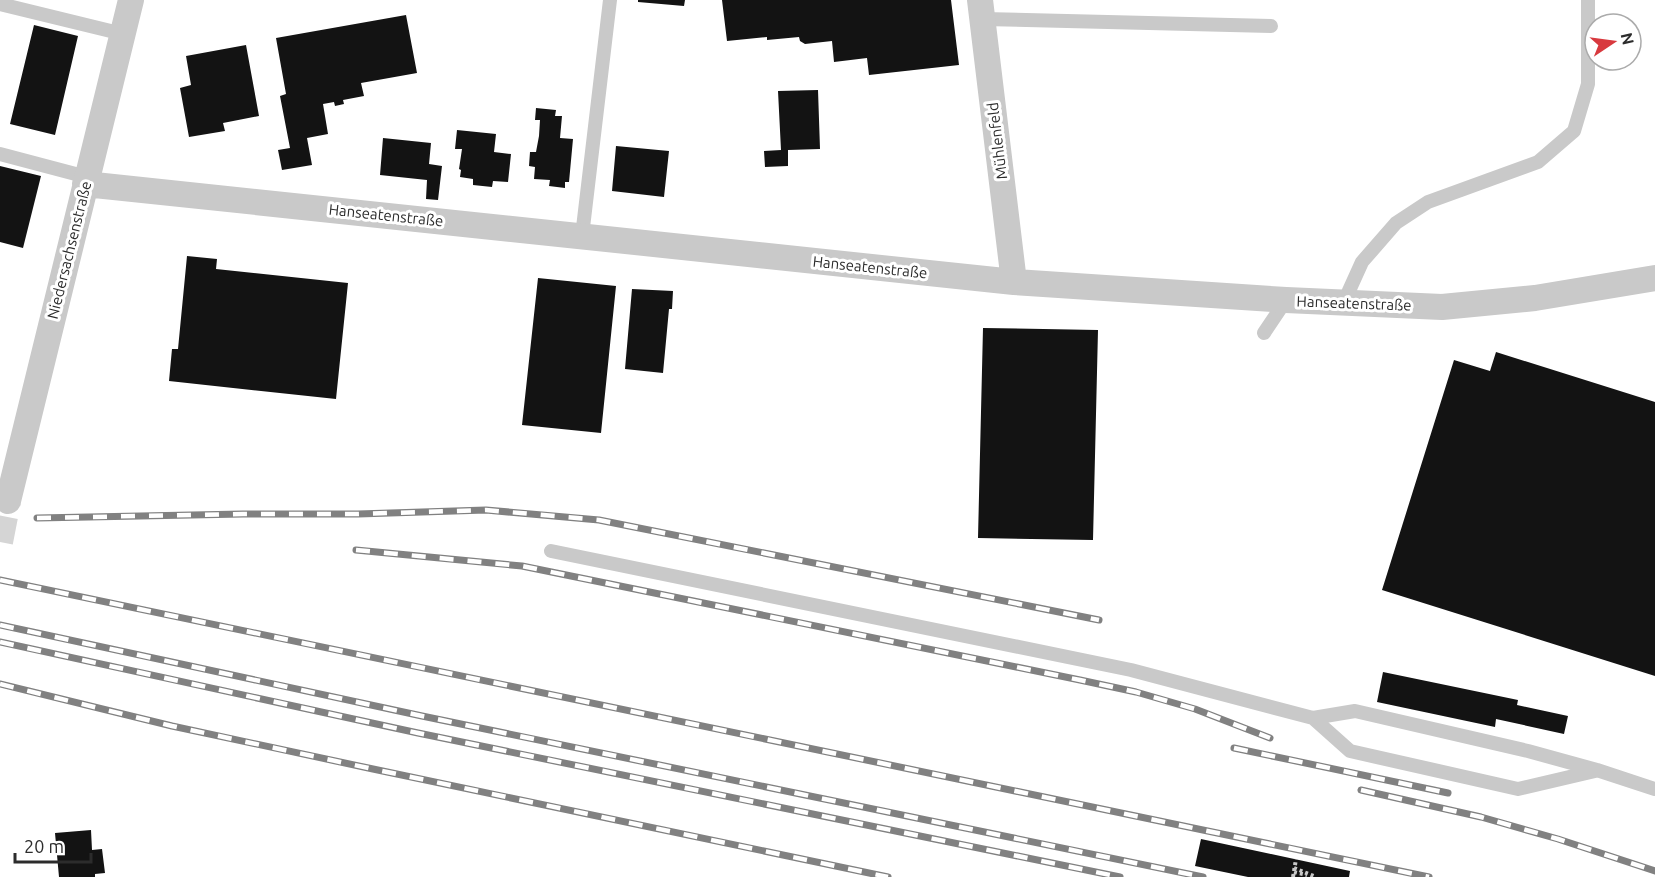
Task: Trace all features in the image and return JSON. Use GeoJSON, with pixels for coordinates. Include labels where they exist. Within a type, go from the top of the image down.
{"type":"FeatureCollection","features":[{"type":"Feature","properties":{"kind":"street","name":"Niedersachsenstraße"},"geometry":{"type":"LineString","coordinates":[[8,501],[9,462],[86,180],[131,0]]}},
{"type":"Feature","properties":{"kind":"street","name":"Mühlenfeld"},"geometry":{"type":"LineString","coordinates":[[982,9],[1014,282]]}},
{"type":"Feature","properties":{"kind":"street","name":"Hanseatenstraße"},"geometry":{"type":"LineString","coordinates":[[86,180],[1014,282],[1343,304],[1442,307],[1535,298],[1655,278]]}},
{"type":"Feature","properties":{"kind":"lane"},"geometry":{"type":"LineString","coordinates":[[582,236],[609,0]]}},
{"type":"Feature","properties":{"kind":"lane"},"geometry":{"type":"LineString","coordinates":[[1343,304],[1362,262],[1396,223],[1428,202],[1538,162],[1574,131],[1588,84],[1588,0]]}},
{"type":"Feature","properties":{"kind":"lane"},"geometry":{"type":"LineString","coordinates":[[0,4],[123,34]]}},
{"type":"Feature","properties":{"kind":"lane"},"geometry":{"type":"LineString","coordinates":[[982,9],[1271,26]]}},
{"type":"Feature","properties":{"kind":"lane"},"geometry":{"type":"LineString","coordinates":[[0,154],[86,180]]}},
{"type":"Feature","properties":{"kind":"lane"},"geometry":{"type":"LineString","coordinates":[[1264,333],[1286,300]]}},
{"type":"Feature","properties":{"kind":"lane"},"geometry":{"type":"LineString","coordinates":[[551,551],[1131,670],[1313,718],[1354,711],[1528,751],[1655,789]]}},
{"type":"Feature","properties":{"kind":"lane"},"geometry":{"type":"LineString","coordinates":[[1313,718],[1350,751],[1518,789],[1597,770]]}},
{"type":"Feature","properties":{"kind":"path"},"geometry":{"type":"LineString","coordinates":[[1294,872],[1296,860]]}},
{"type":"Feature","properties":{"kind":"path"},"geometry":{"type":"LineString","coordinates":[[1294,872],[1316,877],[1294,872]]}},
{"type":"Feature","properties":{"kind":"building"},"geometry":{"type":"Polygon","coordinates":[[[638,0],[685,0],[684,6],[638,2],[638,0]]]}},
{"type":"Feature","properties":{"kind":"building"},"geometry":{"type":"Polygon","coordinates":[[[722,0],[951,0],[959,65],[869,75],[867,58],[834,62],[832,41],[805,44],[800,41],[799,37],[767,40],[767,37],[727,41],[722,0]]]}},
{"type":"Feature","properties":{"kind":"building"},"geometry":{"type":"Polygon","coordinates":[[[406,15],[417,73],[361,83],[364,96],[343,100],[344,104],[335,106],[334,102],[323,104],[328,134],[307,138],[312,165],[282,170],[278,150],[290,148],[280,96],[286,94],[276,38],[406,15]]]}},
{"type":"Feature","properties":{"kind":"building"},"geometry":{"type":"Polygon","coordinates":[[[34,25],[78,36],[55,135],[10,124],[34,25]]]}},
{"type":"Feature","properties":{"kind":"building"},"geometry":{"type":"Polygon","coordinates":[[[246,45],[259,116],[223,123],[225,131],[189,137],[180,88],[191,85],[186,56],[246,45]]]}},
{"type":"Feature","properties":{"kind":"building"},"geometry":{"type":"Polygon","coordinates":[[[818,90],[820,149],[788,150],[788,166],[765,167],[764,151],[781,150],[778,91],[818,90]]]}},
{"type":"Feature","properties":{"kind":"building"},"geometry":{"type":"Polygon","coordinates":[[[536,108],[556,110],[555,116],[562,116],[560,138],[573,139],[569,182],[565,182],[565,188],[549,186],[550,180],[534,179],[535,167],[529,166],[530,152],[536,152],[539,136],[540,120],[535,120],[536,108]]]}},
{"type":"Feature","properties":{"kind":"building"},"geometry":{"type":"Polygon","coordinates":[[[457,130],[496,134],[494,152],[511,154],[508,182],[493,181],[492,187],[473,185],[473,179],[460,177],[462,149],[455,149],[457,130]]]}},
{"type":"Feature","properties":{"kind":"building"},"geometry":{"type":"Polygon","coordinates":[[[383,138],[431,143],[429,164],[442,166],[438,200],[426,199],[427,180],[380,175],[383,138]]]}},
{"type":"Feature","properties":{"kind":"building"},"geometry":{"type":"Polygon","coordinates":[[[616,146],[669,151],[664,197],[612,191],[616,146]]]}},
{"type":"Feature","properties":{"kind":"building"},"geometry":{"type":"Polygon","coordinates":[[[0,166],[41,176],[23,248],[0,242],[0,166]]]}},
{"type":"Feature","properties":{"kind":"building"},"geometry":{"type":"Polygon","coordinates":[[[187,256],[217,259],[216,269],[348,283],[336,399],[169,381],[172,349],[178,349],[187,256]]]}},
{"type":"Feature","properties":{"kind":"building"},"geometry":{"type":"Polygon","coordinates":[[[538,278],[616,286],[601,433],[522,425],[538,278]]]}},
{"type":"Feature","properties":{"kind":"building"},"geometry":{"type":"Polygon","coordinates":[[[632,289],[673,291],[663,373],[625,369],[632,289]]]}},
{"type":"Feature","properties":{"kind":"building"},"geometry":{"type":"Polygon","coordinates":[[[983,328],[1098,330],[1093,540],[978,538],[983,328]]]}},
{"type":"Feature","properties":{"kind":"building"},"geometry":{"type":"Polygon","coordinates":[[[1496,352],[1655,402],[1655,676],[1382,590],[1454,360],[1490,371],[1496,352]]]}},
{"type":"Feature","properties":{"kind":"building"},"geometry":{"type":"Polygon","coordinates":[[[1383,672],[1518,700],[1517,705],[1568,716],[1564,734],[1496,719],[1495,727],[1377,702],[1383,672]]]}},
{"type":"Feature","properties":{"kind":"building"},"geometry":{"type":"Polygon","coordinates":[[[91,830],[92,850],[102,849],[105,873],[95,874],[95,877],[59,877],[55,833],[91,830]]]}},
{"type":"Feature","properties":{"kind":"building"},"geometry":{"type":"Polygon","coordinates":[[[1201,839],[1350,871],[1349,877],[1248,877],[1195,866],[1201,839]]]}},
{"type":"Feature","properties":{"kind":"tunnel"},"geometry":{"type":"LineString","coordinates":[[0,542],[8,501]]}},
{"type":"Feature","properties":{"kind":"railway"},"geometry":{"type":"LineString","coordinates":[[37,518],[486,510],[599,520],[1099,620]]}},
{"type":"Feature","properties":{"kind":"railway"},"geometry":{"type":"LineString","coordinates":[[356,550],[522,566],[1080,680],[1136,692],[1195,709],[1270,738]]}},
{"type":"Feature","properties":{"kind":"railway"},"geometry":{"type":"LineString","coordinates":[[0,580],[1429,877]]}},
{"type":"Feature","properties":{"kind":"railway"},"geometry":{"type":"LineString","coordinates":[[0,625],[422,716],[1203,877]]}},
{"type":"Feature","properties":{"kind":"railway"},"geometry":{"type":"LineString","coordinates":[[0,642],[418,733],[1120,877]]}},
{"type":"Feature","properties":{"kind":"railway"},"geometry":{"type":"LineString","coordinates":[[0,684],[172,726],[888,877]]}},
{"type":"Feature","properties":{"kind":"railway"},"geometry":{"type":"LineString","coordinates":[[1234,748],[1448,793]]}},
{"type":"Feature","properties":{"kind":"railway"},"geometry":{"type":"LineString","coordinates":[[1361,790],[1481,817],[1558,839],[1655,871]]}}]}
